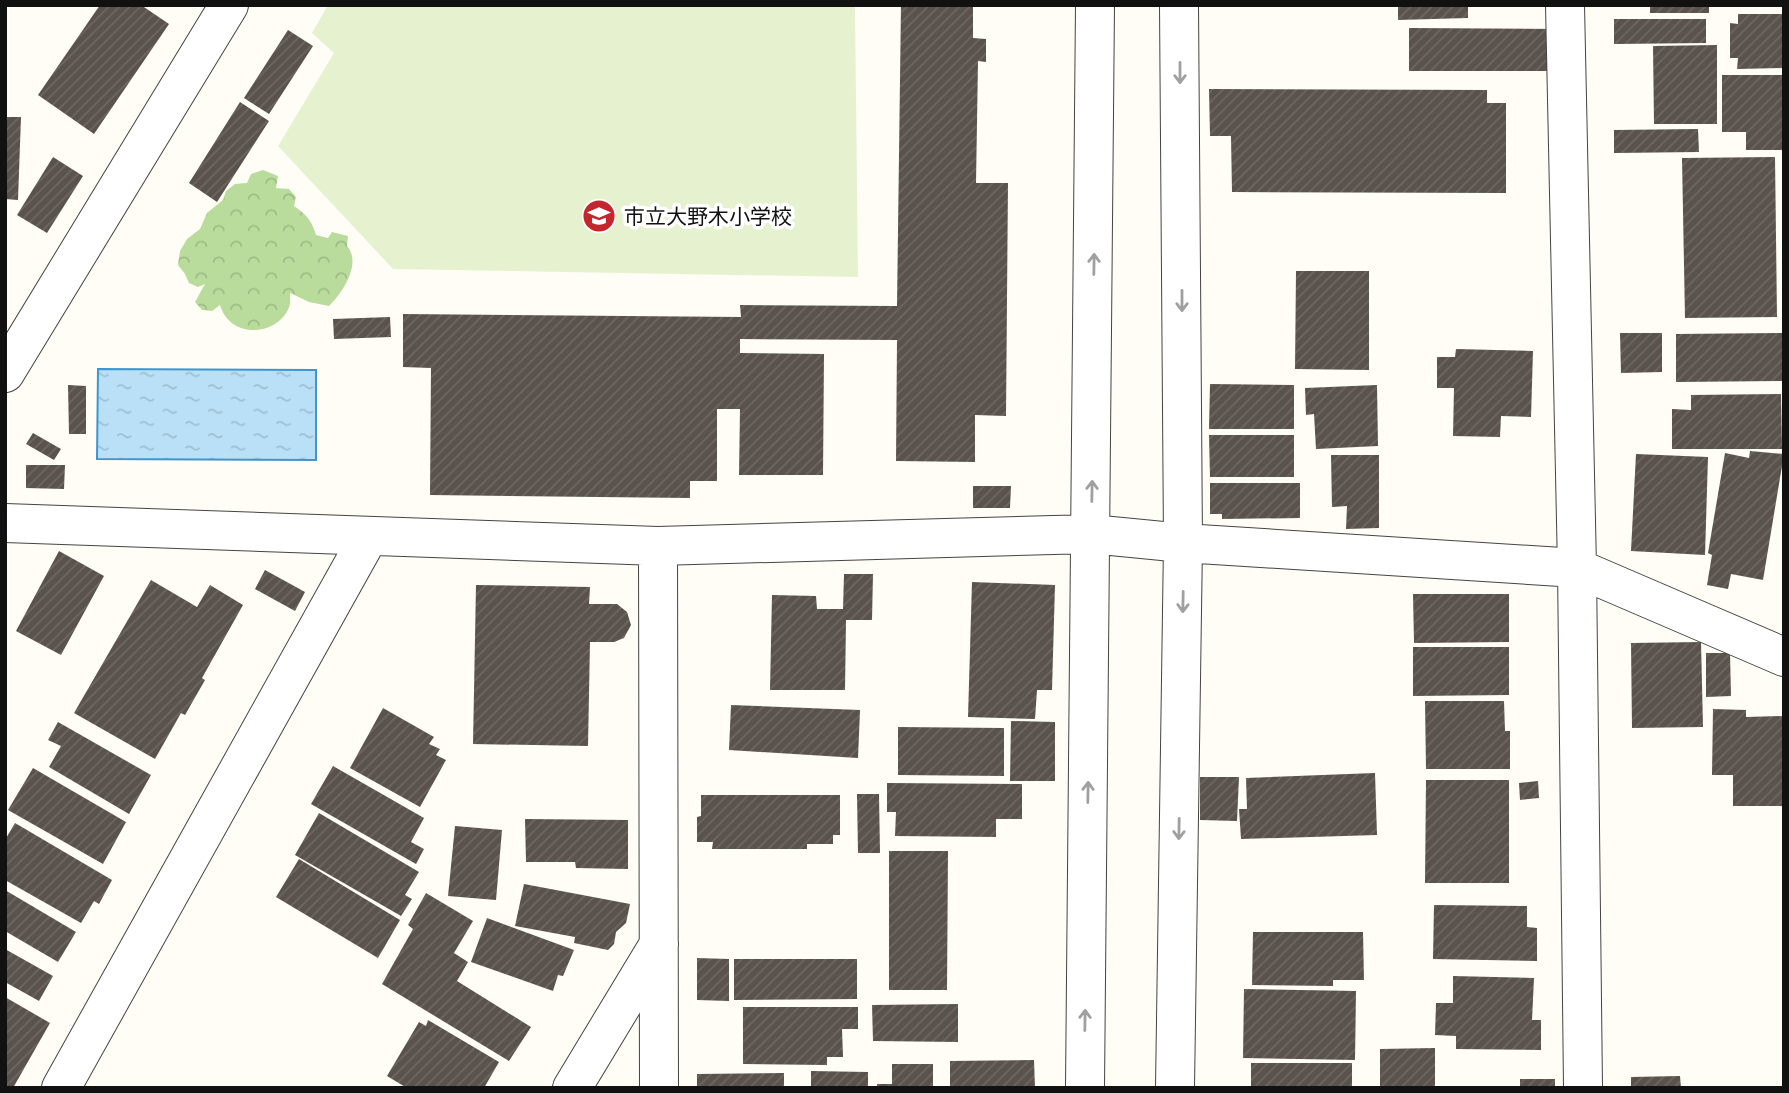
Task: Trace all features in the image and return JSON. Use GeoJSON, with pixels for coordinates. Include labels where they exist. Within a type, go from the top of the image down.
{"type":"FeatureCollection","features":[{"type":"Feature","properties":{"kind":"street"},"geometry":{"type":"LineString","coordinates":[[5,373],[229,5]]}},
{"type":"Feature","properties":{"kind":"street"},"geometry":{"type":"LineString","coordinates":[[1085,1088],[1095,5]]}},
{"type":"Feature","properties":{"kind":"street"},"geometry":{"type":"LineString","coordinates":[[1175,1088],[1184,543],[1179,5]]}},
{"type":"Feature","properties":{"kind":"street"},"geometry":{"type":"LineString","coordinates":[[1564,5],[1577,568],[1583,1088]]}},
{"type":"Feature","properties":{"kind":"street"},"geometry":{"type":"LineString","coordinates":[[5,523],[658,546],[1091,534],[1184,543],[1577,568],[1784,657]]}},
{"type":"Feature","properties":{"kind":"street"},"geometry":{"type":"LineString","coordinates":[[61,1088],[369,536]]}},
{"type":"Feature","properties":{"kind":"street"},"geometry":{"type":"LineString","coordinates":[[658,546],[659,1088]]}},
{"type":"Feature","properties":{"kind":"street"},"geometry":{"type":"LineString","coordinates":[[572,1088],[659,944]]}},
{"type":"Feature","properties":{"kind":"green space"},"geometry":{"type":"Polygon","coordinates":[[[328,5],[855,5],[858,277],[393,269],[278,146],[334,53],[312,33],[328,5]]]}},
{"type":"Feature","properties":{"kind":"green space"},"geometry":{"type":"Polygon","coordinates":[[[263,170],[278,176],[276,188],[289,189],[296,197],[294,206],[308,218],[316,235],[328,238],[332,232],[348,236],[347,246],[351,253],[352,269],[345,285],[329,306],[309,302],[290,293],[290,304],[285,314],[267,328],[256,330],[234,325],[220,305],[212,311],[202,310],[195,302],[205,284],[198,287],[189,283],[178,265],[180,251],[187,239],[200,229],[207,213],[223,200],[226,191],[235,184],[247,183],[251,174],[263,170]]]}},
{"type":"Feature","properties":{"kind":"water"},"geometry":{"type":"Polygon","coordinates":[[[98,369],[316,370],[316,460],[97,459],[98,369]]]}},
{"type":"Feature","properties":{"kind":"building"},"geometry":{"type":"Polygon","coordinates":[[[100,5],[141,5],[169,24],[94,134],[38,95],[100,5]]]}},
{"type":"Feature","properties":{"kind":"building"},"geometry":{"type":"Polygon","coordinates":[[[901,5],[973,5],[973,38],[986,39],[986,62],[978,61],[976,183],[1008,183],[1006,416],[975,415],[975,462],[896,461],[897,340],[740,339],[740,353],[824,354],[823,475],[739,475],[740,409],[717,409],[717,481],[690,481],[690,498],[430,495],[431,368],[403,367],[403,314],[741,317],[740,305],[897,306],[901,5]]]}},
{"type":"Feature","properties":{"kind":"building"},"geometry":{"type":"Polygon","coordinates":[[[1398,5],[1468,5],[1468,18],[1398,20],[1398,5]]]}},
{"type":"Feature","properties":{"kind":"building"},"geometry":{"type":"Polygon","coordinates":[[[1650,5],[1709,5],[1709,13],[1650,13],[1650,5]]]}},
{"type":"Feature","properties":{"kind":"building"},"geometry":{"type":"Polygon","coordinates":[[[1738,14],[1784,14],[1784,68],[1737,69],[1738,58],[1730,58],[1730,23],[1738,24],[1738,14]]]}},
{"type":"Feature","properties":{"kind":"building"},"geometry":{"type":"Polygon","coordinates":[[[1614,19],[1706,19],[1706,43],[1614,44],[1614,19]]]}},
{"type":"Feature","properties":{"kind":"building"},"geometry":{"type":"Polygon","coordinates":[[[1409,28],[1559,29],[1558,71],[1409,71],[1409,28]]]}},
{"type":"Feature","properties":{"kind":"building"},"geometry":{"type":"Polygon","coordinates":[[[288,30],[313,46],[269,114],[244,98],[288,30]]]}},
{"type":"Feature","properties":{"kind":"building"},"geometry":{"type":"Polygon","coordinates":[[[1717,45],[1717,124],[1654,124],[1653,46],[1717,45]]]}},
{"type":"Feature","properties":{"kind":"building"},"geometry":{"type":"Polygon","coordinates":[[[1722,75],[1784,75],[1784,150],[1746,150],[1746,132],[1722,132],[1722,75]]]}},
{"type":"Feature","properties":{"kind":"building"},"geometry":{"type":"Polygon","coordinates":[[[1209,89],[1487,90],[1487,103],[1506,103],[1506,193],[1232,192],[1231,136],[1210,136],[1209,89]]]}},
{"type":"Feature","properties":{"kind":"building"},"geometry":{"type":"Polygon","coordinates":[[[240,102],[269,121],[217,202],[189,183],[240,102]]]}},
{"type":"Feature","properties":{"kind":"building"},"geometry":{"type":"Polygon","coordinates":[[[5,117],[21,117],[18,200],[5,199],[5,117]]]}},
{"type":"Feature","properties":{"kind":"building"},"geometry":{"type":"Polygon","coordinates":[[[1698,129],[1699,152],[1614,153],[1614,130],[1698,129]]]}},
{"type":"Feature","properties":{"kind":"building"},"geometry":{"type":"Polygon","coordinates":[[[53,157],[83,176],[47,233],[17,215],[53,157]]]}},
{"type":"Feature","properties":{"kind":"building"},"geometry":{"type":"Polygon","coordinates":[[[1775,157],[1777,317],[1685,318],[1682,158],[1775,157]]]}},
{"type":"Feature","properties":{"kind":"building"},"geometry":{"type":"Polygon","coordinates":[[[1296,271],[1369,271],[1369,370],[1295,369],[1296,271]]]}},
{"type":"Feature","properties":{"kind":"building"},"geometry":{"type":"Polygon","coordinates":[[[390,317],[391,337],[334,339],[333,319],[390,317]]]}},
{"type":"Feature","properties":{"kind":"building"},"geometry":{"type":"Polygon","coordinates":[[[1620,333],[1662,333],[1662,372],[1621,373],[1620,333]]]}},
{"type":"Feature","properties":{"kind":"building"},"geometry":{"type":"Polygon","coordinates":[[[1784,333],[1784,381],[1676,382],[1676,334],[1784,333]]]}},
{"type":"Feature","properties":{"kind":"building"},"geometry":{"type":"Polygon","coordinates":[[[1456,349],[1533,351],[1531,417],[1501,416],[1500,437],[1453,436],[1454,388],[1437,388],[1437,357],[1455,357],[1456,349]]]}},
{"type":"Feature","properties":{"kind":"building"},"geometry":{"type":"Polygon","coordinates":[[[1210,384],[1294,385],[1294,429],[1209,429],[1210,384]]]}},
{"type":"Feature","properties":{"kind":"building"},"geometry":{"type":"Polygon","coordinates":[[[68,385],[86,386],[86,434],[69,434],[68,385]]]}},
{"type":"Feature","properties":{"kind":"building"},"geometry":{"type":"Polygon","coordinates":[[[1377,385],[1378,446],[1316,449],[1314,414],[1306,415],[1305,388],[1377,385]]]}},
{"type":"Feature","properties":{"kind":"building"},"geometry":{"type":"Polygon","coordinates":[[[1781,394],[1782,449],[1672,449],[1672,409],[1691,410],[1691,395],[1781,394]]]}},
{"type":"Feature","properties":{"kind":"building"},"geometry":{"type":"Polygon","coordinates":[[[33,433],[61,449],[54,460],[26,444],[33,433]]]}},
{"type":"Feature","properties":{"kind":"building"},"geometry":{"type":"Polygon","coordinates":[[[1209,435],[1294,435],[1294,477],[1210,477],[1209,435]]]}},
{"type":"Feature","properties":{"kind":"building"},"geometry":{"type":"Polygon","coordinates":[[[1750,451],[1784,454],[1763,580],[1731,574],[1728,589],[1707,585],[1712,555],[1708,553],[1725,453],[1749,458],[1750,451]]]}},
{"type":"Feature","properties":{"kind":"building"},"geometry":{"type":"Polygon","coordinates":[[[1636,454],[1708,457],[1705,555],[1631,551],[1636,454]]]}},
{"type":"Feature","properties":{"kind":"building"},"geometry":{"type":"Polygon","coordinates":[[[1331,455],[1379,455],[1379,528],[1346,529],[1347,506],[1332,507],[1331,455]]]}},
{"type":"Feature","properties":{"kind":"building"},"geometry":{"type":"Polygon","coordinates":[[[26,465],[65,465],[64,489],[26,488],[26,465]]]}},
{"type":"Feature","properties":{"kind":"building"},"geometry":{"type":"Polygon","coordinates":[[[1210,483],[1300,483],[1300,518],[1222,519],[1222,514],[1210,514],[1210,483]]]}},
{"type":"Feature","properties":{"kind":"building"},"geometry":{"type":"Polygon","coordinates":[[[973,486],[1011,486],[1010,508],[973,508],[973,486]]]}},
{"type":"Feature","properties":{"kind":"building"},"geometry":{"type":"Polygon","coordinates":[[[59,551],[104,576],[61,655],[16,631],[59,551]]]}},
{"type":"Feature","properties":{"kind":"building"},"geometry":{"type":"Polygon","coordinates":[[[265,570],[305,592],[295,611],[255,589],[265,570]]]}},
{"type":"Feature","properties":{"kind":"building"},"geometry":{"type":"Polygon","coordinates":[[[844,574],[873,574],[872,620],[846,620],[845,690],[770,690],[772,595],[816,596],[817,609],[843,609],[844,574]]]}},
{"type":"Feature","properties":{"kind":"building"},"geometry":{"type":"Polygon","coordinates":[[[151,580],[197,607],[210,585],[243,605],[202,678],[205,680],[185,715],[181,713],[155,759],[74,713],[151,580]]]}},
{"type":"Feature","properties":{"kind":"building"},"geometry":{"type":"Polygon","coordinates":[[[972,582],[1055,585],[1052,690],[1037,690],[1035,719],[968,717],[972,582]]]}},
{"type":"Feature","properties":{"kind":"building"},"geometry":{"type":"Polygon","coordinates":[[[476,585],[590,587],[589,604],[617,604],[627,612],[631,625],[624,638],[614,642],[590,642],[588,746],[473,744],[476,585]]]}},
{"type":"Feature","properties":{"kind":"building"},"geometry":{"type":"Polygon","coordinates":[[[1413,594],[1509,594],[1509,642],[1414,643],[1413,594]]]}},
{"type":"Feature","properties":{"kind":"building"},"geometry":{"type":"Polygon","coordinates":[[[1701,642],[1703,727],[1632,728],[1631,643],[1701,642]]]}},
{"type":"Feature","properties":{"kind":"building"},"geometry":{"type":"Polygon","coordinates":[[[1413,647],[1509,647],[1509,695],[1413,696],[1413,647]]]}},
{"type":"Feature","properties":{"kind":"building"},"geometry":{"type":"Polygon","coordinates":[[[1706,653],[1730,653],[1731,696],[1706,697],[1706,653]]]}},
{"type":"Feature","properties":{"kind":"building"},"geometry":{"type":"Polygon","coordinates":[[[1425,701],[1504,701],[1505,731],[1510,731],[1510,769],[1426,769],[1425,701]]]}},
{"type":"Feature","properties":{"kind":"building"},"geometry":{"type":"Polygon","coordinates":[[[731,705],[860,710],[858,758],[729,750],[731,705]]]}},
{"type":"Feature","properties":{"kind":"building"},"geometry":{"type":"Polygon","coordinates":[[[383,708],[434,737],[429,744],[440,749],[436,755],[446,760],[420,807],[350,768],[383,708]]]}},
{"type":"Feature","properties":{"kind":"building"},"geometry":{"type":"Polygon","coordinates":[[[1713,709],[1746,710],[1746,717],[1784,716],[1784,806],[1733,806],[1733,775],[1712,775],[1713,709]]]}},
{"type":"Feature","properties":{"kind":"building"},"geometry":{"type":"Polygon","coordinates":[[[1011,721],[1055,722],[1055,781],[1010,781],[1011,721]]]}},
{"type":"Feature","properties":{"kind":"building"},"geometry":{"type":"Polygon","coordinates":[[[58,722],[151,775],[129,814],[49,767],[61,746],[48,740],[58,722]]]}},
{"type":"Feature","properties":{"kind":"building"},"geometry":{"type":"Polygon","coordinates":[[[898,727],[1004,728],[1004,776],[898,775],[898,727]]]}},
{"type":"Feature","properties":{"kind":"building"},"geometry":{"type":"Polygon","coordinates":[[[333,766],[424,818],[411,842],[424,849],[416,864],[311,804],[333,766]]]}},
{"type":"Feature","properties":{"kind":"building"},"geometry":{"type":"Polygon","coordinates":[[[33,768],[126,822],[103,864],[8,810],[33,768]]]}},
{"type":"Feature","properties":{"kind":"building"},"geometry":{"type":"Polygon","coordinates":[[[1375,773],[1377,835],[1241,839],[1239,809],[1247,809],[1246,778],[1375,773]]]}},
{"type":"Feature","properties":{"kind":"building"},"geometry":{"type":"Polygon","coordinates":[[[1200,777],[1239,777],[1237,821],[1200,820],[1200,777]]]}},
{"type":"Feature","properties":{"kind":"building"},"geometry":{"type":"Polygon","coordinates":[[[1426,780],[1509,780],[1509,883],[1425,883],[1426,780]]]}},
{"type":"Feature","properties":{"kind":"building"},"geometry":{"type":"Polygon","coordinates":[[[1538,781],[1539,798],[1520,800],[1519,783],[1538,781]]]}},
{"type":"Feature","properties":{"kind":"building"},"geometry":{"type":"Polygon","coordinates":[[[887,783],[1022,784],[1022,819],[996,819],[996,837],[895,836],[896,812],[887,812],[887,783]]]}},
{"type":"Feature","properties":{"kind":"building"},"geometry":{"type":"Polygon","coordinates":[[[857,794],[879,794],[880,853],[858,853],[857,794]]]}},
{"type":"Feature","properties":{"kind":"building"},"geometry":{"type":"Polygon","coordinates":[[[701,795],[840,795],[840,835],[833,835],[833,844],[807,844],[807,849],[712,849],[713,842],[697,842],[697,817],[701,816],[701,795]]]}},
{"type":"Feature","properties":{"kind":"building"},"geometry":{"type":"Polygon","coordinates":[[[319,813],[419,872],[405,895],[412,899],[401,916],[295,855],[319,813]]]}},
{"type":"Feature","properties":{"kind":"building"},"geometry":{"type":"Polygon","coordinates":[[[525,819],[628,820],[628,869],[576,868],[575,862],[526,862],[525,819]]]}},
{"type":"Feature","properties":{"kind":"building"},"geometry":{"type":"Polygon","coordinates":[[[15,823],[112,880],[99,904],[94,901],[81,923],[5,880],[5,840],[15,823]]]}},
{"type":"Feature","properties":{"kind":"building"},"geometry":{"type":"Polygon","coordinates":[[[455,826],[502,830],[496,900],[448,896],[455,826]]]}},
{"type":"Feature","properties":{"kind":"building"},"geometry":{"type":"Polygon","coordinates":[[[889,851],[948,851],[947,990],[889,990],[889,851]]]}},
{"type":"Feature","properties":{"kind":"building"},"geometry":{"type":"Polygon","coordinates":[[[299,859],[400,920],[378,958],[276,897],[299,859]]]}},
{"type":"Feature","properties":{"kind":"building"},"geometry":{"type":"Polygon","coordinates":[[[524,884],[630,904],[626,923],[616,932],[614,944],[608,950],[574,943],[575,937],[515,926],[524,884]]]}},
{"type":"Feature","properties":{"kind":"building"},"geometry":{"type":"Polygon","coordinates":[[[5,890],[76,932],[58,962],[5,931],[5,890]]]}},
{"type":"Feature","properties":{"kind":"building"},"geometry":{"type":"Polygon","coordinates":[[[426,893],[473,921],[454,953],[468,962],[457,981],[531,1027],[509,1061],[382,984],[413,929],[408,925],[426,893]]]}},
{"type":"Feature","properties":{"kind":"building"},"geometry":{"type":"Polygon","coordinates":[[[1434,905],[1527,906],[1527,927],[1537,928],[1537,961],[1433,959],[1434,905]]]}},
{"type":"Feature","properties":{"kind":"building"},"geometry":{"type":"Polygon","coordinates":[[[487,918],[574,950],[563,976],[558,975],[553,991],[471,962],[487,918]]]}},
{"type":"Feature","properties":{"kind":"building"},"geometry":{"type":"Polygon","coordinates":[[[1253,932],[1363,932],[1364,980],[1333,980],[1333,986],[1252,985],[1253,932]]]}},
{"type":"Feature","properties":{"kind":"building"},"geometry":{"type":"Polygon","coordinates":[[[5,949],[53,976],[39,1001],[5,982],[5,949]]]}},
{"type":"Feature","properties":{"kind":"building"},"geometry":{"type":"Polygon","coordinates":[[[697,958],[729,959],[729,1001],[697,1000],[697,958]]]}},
{"type":"Feature","properties":{"kind":"building"},"geometry":{"type":"Polygon","coordinates":[[[734,959],[857,959],[857,999],[734,1000],[734,959]]]}},
{"type":"Feature","properties":{"kind":"building"},"geometry":{"type":"Polygon","coordinates":[[[1453,976],[1534,978],[1532,1020],[1541,1020],[1541,1050],[1456,1049],[1456,1036],[1435,1035],[1436,1003],[1453,1003],[1453,976]]]}},
{"type":"Feature","properties":{"kind":"building"},"geometry":{"type":"Polygon","coordinates":[[[1244,989],[1356,991],[1355,1060],[1243,1058],[1244,989]]]}},
{"type":"Feature","properties":{"kind":"building"},"geometry":{"type":"Polygon","coordinates":[[[5,997],[50,1023],[13,1088],[5,1088],[5,997]]]}},
{"type":"Feature","properties":{"kind":"building"},"geometry":{"type":"Polygon","coordinates":[[[958,1004],[958,1042],[873,1041],[872,1005],[958,1004]]]}},
{"type":"Feature","properties":{"kind":"building"},"geometry":{"type":"Polygon","coordinates":[[[743,1007],[858,1007],[858,1029],[842,1029],[843,1057],[827,1057],[827,1065],[743,1064],[743,1007]]]}},
{"type":"Feature","properties":{"kind":"building"},"geometry":{"type":"Polygon","coordinates":[[[428,1020],[499,1062],[484,1088],[407,1088],[387,1076],[419,1022],[426,1026],[428,1020]]]}},
{"type":"Feature","properties":{"kind":"building"},"geometry":{"type":"Polygon","coordinates":[[[1435,1048],[1435,1088],[1380,1088],[1380,1049],[1435,1048]]]}},
{"type":"Feature","properties":{"kind":"building"},"geometry":{"type":"Polygon","coordinates":[[[1034,1060],[1035,1088],[950,1088],[950,1061],[1034,1060]]]}},
{"type":"Feature","properties":{"kind":"building"},"geometry":{"type":"Polygon","coordinates":[[[1251,1063],[1352,1063],[1352,1088],[1251,1088],[1251,1063]]]}},
{"type":"Feature","properties":{"kind":"building"},"geometry":{"type":"Polygon","coordinates":[[[892,1064],[933,1064],[933,1088],[877,1088],[877,1084],[892,1084],[892,1064]]]}},
{"type":"Feature","properties":{"kind":"building"},"geometry":{"type":"Polygon","coordinates":[[[811,1071],[868,1072],[868,1088],[811,1088],[811,1071]]]}},
{"type":"Feature","properties":{"kind":"building"},"geometry":{"type":"Polygon","coordinates":[[[784,1073],[784,1088],[697,1088],[697,1074],[784,1073]]]}},
{"type":"Feature","properties":{"kind":"building"},"geometry":{"type":"Polygon","coordinates":[[[1680,1076],[1681,1088],[1631,1088],[1631,1077],[1680,1076]]]}},
{"type":"Feature","properties":{"kind":"building"},"geometry":{"type":"Polygon","coordinates":[[[1520,1079],[1555,1079],[1555,1088],[1520,1088],[1520,1079]]]}},
{"type":"Feature","properties":{"kind":"place","name":"市立大野木小学校"},"geometry":{"type":"Point","coordinates":[599,216]}}]}
